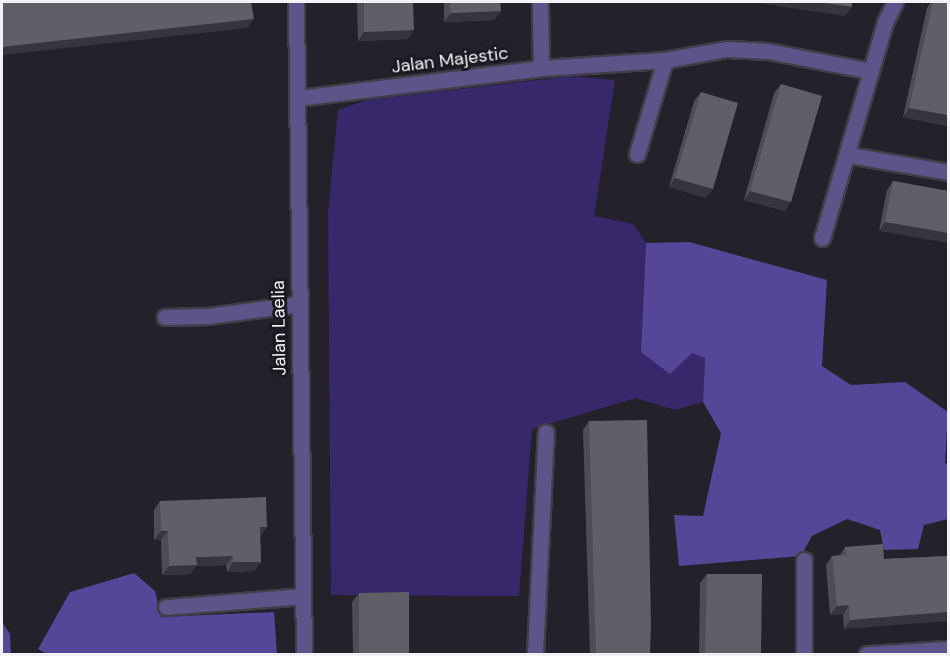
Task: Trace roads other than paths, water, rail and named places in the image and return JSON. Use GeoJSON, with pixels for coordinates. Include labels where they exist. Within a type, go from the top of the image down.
{"type":"FeatureCollection","features":[{"type":"Feature","properties":{"kind":"street","name":"Jalan Laelia"},"geometry":{"type":"LineString","coordinates":[[296,2],[304,654]]}},
{"type":"Feature","properties":{"kind":"street"},"geometry":{"type":"LineString","coordinates":[[540,2],[541,68]]}},
{"type":"Feature","properties":{"kind":"street"},"geometry":{"type":"LineString","coordinates":[[822,238],[849,155],[870,71],[896,2]]}},
{"type":"Feature","properties":{"kind":"street","name":"Jalan Majestic"},"geometry":{"type":"LineString","coordinates":[[298,98],[541,68],[665,60],[727,49],[768,51],[870,71]]}},
{"type":"Feature","properties":{"kind":"street"},"geometry":{"type":"LineString","coordinates":[[637,154],[665,60]]}},
{"type":"Feature","properties":{"kind":"street"},"geometry":{"type":"LineString","coordinates":[[849,155],[948,172]]}},
{"type":"Feature","properties":{"kind":"street"},"geometry":{"type":"LineString","coordinates":[[165,317],[208,316],[298,303]]}},
{"type":"Feature","properties":{"kind":"street"},"geometry":{"type":"LineString","coordinates":[[535,654],[546,432]]}},
{"type":"Feature","properties":{"kind":"street"},"geometry":{"type":"LineString","coordinates":[[804,560],[804,654]]}},
{"type":"Feature","properties":{"kind":"street"},"geometry":{"type":"LineString","coordinates":[[166,607],[303,596]]}},
{"type":"Feature","properties":{"kind":"street"},"geometry":{"type":"LineString","coordinates":[[867,654],[948,649]]}}]}
